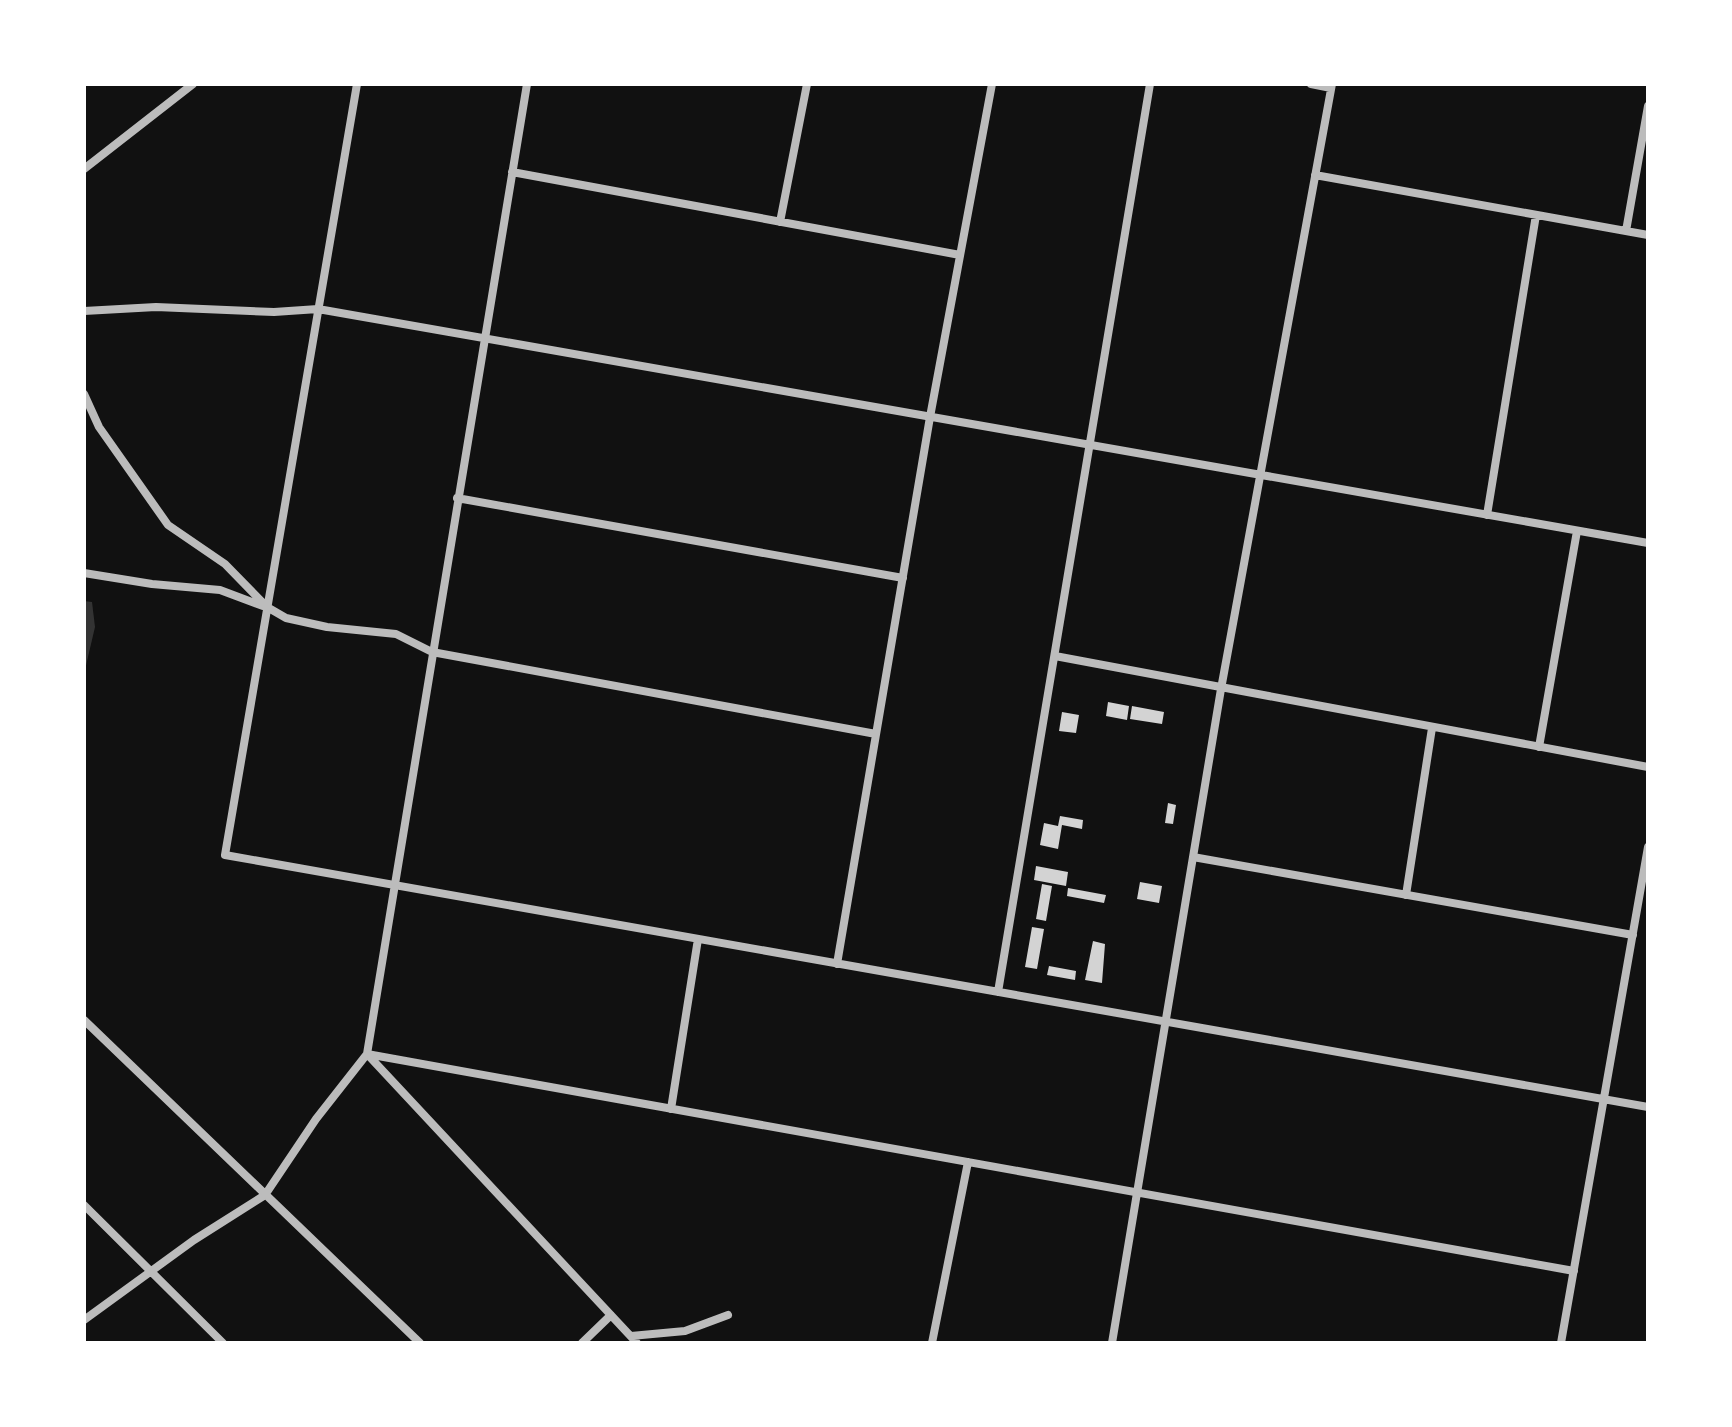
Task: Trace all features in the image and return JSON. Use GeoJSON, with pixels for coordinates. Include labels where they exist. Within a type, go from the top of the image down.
{"type":"FeatureCollection","features":[{"type":"Feature","properties":{"kind":"street"},"geometry":{"type":"LineString","coordinates":[[84,169],[193,84]]}},
{"type":"Feature","properties":{"kind":"street"},"geometry":{"type":"LineString","coordinates":[[357,84],[225,855],[1648,1107]]}},
{"type":"Feature","properties":{"kind":"street"},"geometry":{"type":"LineString","coordinates":[[84,1320],[265,1195],[316,1119],[367,1054],[527,84]]}},
{"type":"Feature","properties":{"kind":"street"},"geometry":{"type":"LineString","coordinates":[[780,222],[807,84]]}},
{"type":"Feature","properties":{"kind":"street"},"geometry":{"type":"LineString","coordinates":[[837,964],[930,417],[992,84]]}},
{"type":"Feature","properties":{"kind":"street"},"geometry":{"type":"LineString","coordinates":[[998,992],[1150,84]]}},
{"type":"Feature","properties":{"kind":"street"},"geometry":{"type":"LineString","coordinates":[[1112,1343],[1221,689],[1332,86],[1311,84]]}},
{"type":"Feature","properties":{"kind":"street"},"geometry":{"type":"LineString","coordinates":[[1626,231],[1648,106]]}},
{"type":"Feature","properties":{"kind":"street"},"geometry":{"type":"LineString","coordinates":[[512,172],[960,255]]}},
{"type":"Feature","properties":{"kind":"street"},"geometry":{"type":"LineString","coordinates":[[1315,175],[1648,235]]}},
{"type":"Feature","properties":{"kind":"street"},"geometry":{"type":"LineString","coordinates":[[1487,515],[1536,215]]}},
{"type":"Feature","properties":{"kind":"street"},"geometry":{"type":"LineString","coordinates":[[84,311],[156,307],[274,312],[318,309],[1648,543]]}},
{"type":"Feature","properties":{"kind":"street"},"geometry":{"type":"LineString","coordinates":[[84,394],[99,427],[168,525],[225,564],[267,607]]}},
{"type":"Feature","properties":{"kind":"street"},"geometry":{"type":"LineString","coordinates":[[457,498],[903,578]]}},
{"type":"Feature","properties":{"kind":"street"},"geometry":{"type":"LineString","coordinates":[[1539,747],[1577,531]]}},
{"type":"Feature","properties":{"kind":"street"},"geometry":{"type":"LineString","coordinates":[[84,573],[220,590],[267,607],[286,618],[327,627],[396,634],[432,652],[876,734]]}},
{"type":"Feature","properties":{"kind":"street"},"geometry":{"type":"LineString","coordinates":[[1055,656],[1648,767]]}},
{"type":"Feature","properties":{"kind":"street"},"geometry":{"type":"LineString","coordinates":[[1406,895],[1432,728]]}},
{"type":"Feature","properties":{"kind":"street"},"geometry":{"type":"LineString","coordinates":[[1561,1343],[1648,847]]}},
{"type":"Feature","properties":{"kind":"street"},"geometry":{"type":"LineString","coordinates":[[1193,857],[1633,935]]}},
{"type":"Feature","properties":{"kind":"street"},"geometry":{"type":"LineString","coordinates":[[671,1109],[698,939]]}},
{"type":"Feature","properties":{"kind":"street"},"geometry":{"type":"LineString","coordinates":[[84,1020],[420,1343]]}},
{"type":"Feature","properties":{"kind":"street"},"geometry":{"type":"LineString","coordinates":[[367,1054],[1574,1271]]}},
{"type":"Feature","properties":{"kind":"street"},"geometry":{"type":"LineString","coordinates":[[367,1054],[634,1339],[685,1331],[728,1315]]}},
{"type":"Feature","properties":{"kind":"street"},"geometry":{"type":"LineString","coordinates":[[932,1343],[968,1162]]}},
{"type":"Feature","properties":{"kind":"street"},"geometry":{"type":"LineString","coordinates":[[84,1205],[223,1343]]}},
{"type":"Feature","properties":{"kind":"street"},"geometry":{"type":"LineString","coordinates":[[582,1343],[611,1315]]}},
{"type":"Feature","properties":{"kind":"shaded area"},"geometry":{"type":"Polygon","coordinates":[[[84,601],[92,602],[95,627],[84,674],[84,601]]]}},
{"type":"Feature","properties":{"kind":"building"},"geometry":{"type":"Polygon","coordinates":[[[1108,702],[1129,706],[1127,720],[1106,716],[1108,702]]]}},
{"type":"Feature","properties":{"kind":"building"},"geometry":{"type":"Polygon","coordinates":[[[1132,706],[1164,712],[1162,724],[1130,719],[1132,706]]]}},
{"type":"Feature","properties":{"kind":"building"},"geometry":{"type":"Polygon","coordinates":[[[1062,712],[1079,715],[1076,733],[1059,731],[1062,712]]]}},
{"type":"Feature","properties":{"kind":"building"},"geometry":{"type":"Polygon","coordinates":[[[1168,803],[1176,805],[1173,824],[1165,823],[1168,803]]]}},
{"type":"Feature","properties":{"kind":"building"},"geometry":{"type":"Polygon","coordinates":[[[1060,816],[1083,820],[1082,829],[1062,825],[1058,849],[1040,845],[1044,823],[1058,826],[1060,816]]]}},
{"type":"Feature","properties":{"kind":"building"},"geometry":{"type":"Polygon","coordinates":[[[1036,866],[1068,872],[1066,886],[1034,880],[1036,866]]]}},
{"type":"Feature","properties":{"kind":"building"},"geometry":{"type":"Polygon","coordinates":[[[1140,882],[1162,886],[1159,903],[1137,899],[1140,882]]]}},
{"type":"Feature","properties":{"kind":"building"},"geometry":{"type":"Polygon","coordinates":[[[1042,884],[1052,886],[1046,921],[1036,919],[1042,884]]]}},
{"type":"Feature","properties":{"kind":"building"},"geometry":{"type":"Polygon","coordinates":[[[1068,888],[1106,895],[1104,903],[1067,896],[1068,888]]]}},
{"type":"Feature","properties":{"kind":"building"},"geometry":{"type":"Polygon","coordinates":[[[1032,927],[1044,929],[1037,969],[1025,967],[1032,927]]]}},
{"type":"Feature","properties":{"kind":"building"},"geometry":{"type":"Polygon","coordinates":[[[1093,941],[1105,944],[1102,983],[1085,980],[1093,941]]]}},
{"type":"Feature","properties":{"kind":"building"},"geometry":{"type":"Polygon","coordinates":[[[1049,966],[1076,971],[1075,980],[1047,975],[1049,966]]]}}]}
